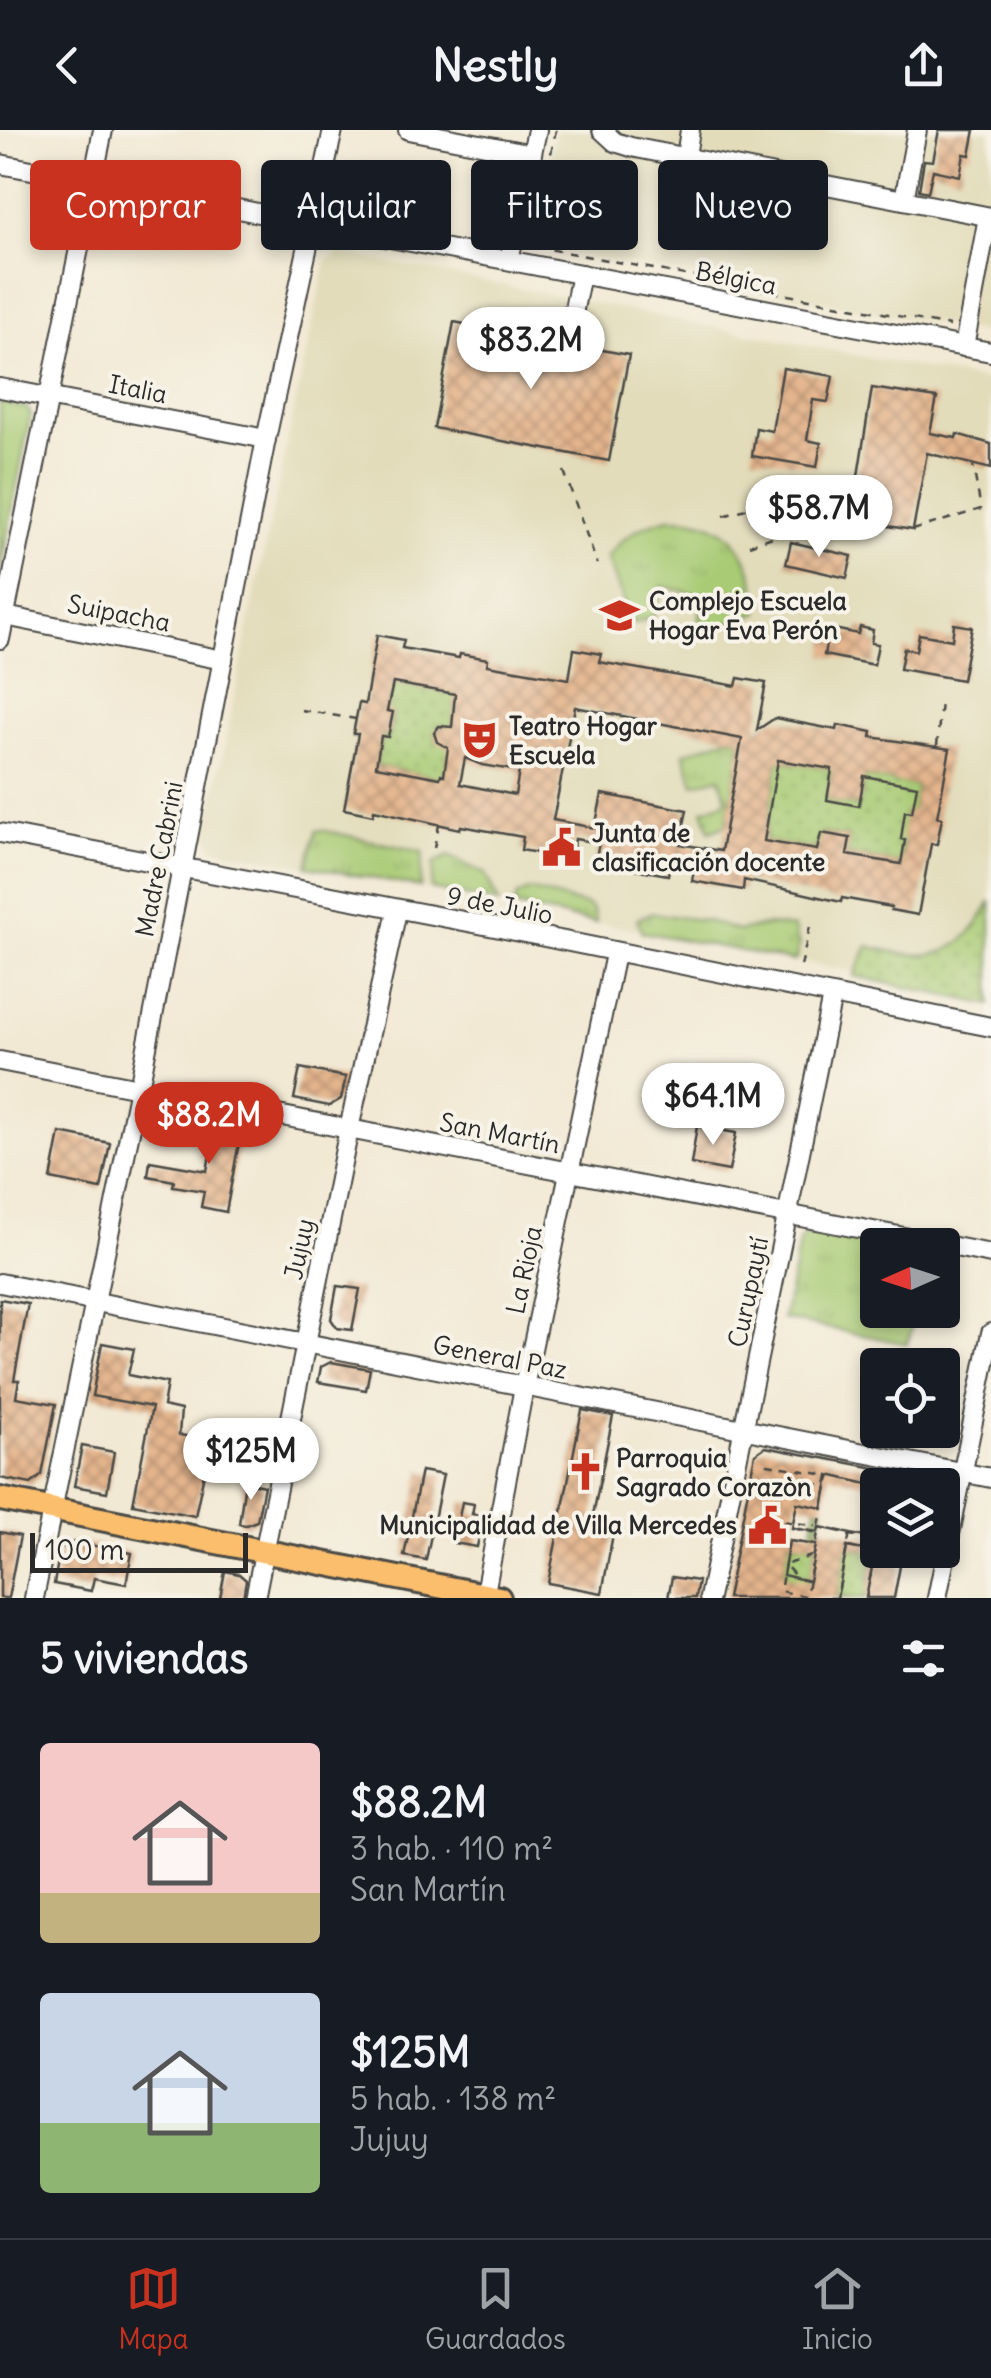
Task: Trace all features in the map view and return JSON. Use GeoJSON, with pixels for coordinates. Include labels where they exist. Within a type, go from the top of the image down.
{"type":"FeatureCollection","features":[{"type":"Feature","properties":{"kind":"main road"},"geometry":{"type":"LineString","coordinates":[[0,1500],[489,1597]]}},
{"type":"Feature","properties":{"kind":"street"},"geometry":{"type":"LineString","coordinates":[[97,160],[103,130]]}},
{"type":"Feature","properties":{"kind":"street","name":"Madre Cabrini"},"geometry":{"type":"LineString","coordinates":[[326,160],[332,130]]}},
{"type":"Feature","properties":{"kind":"street"},"geometry":{"type":"LineString","coordinates":[[408,130],[532,154]]}},
{"type":"Feature","properties":{"kind":"street"},"geometry":{"type":"LineString","coordinates":[[509,260],[536,130]]}},
{"type":"Feature","properties":{"kind":"street"},"geometry":{"type":"LineString","coordinates":[[602,130],[615,142],[990,217],[966,338]]}},
{"type":"Feature","properties":{"kind":"street"},"geometry":{"type":"LineString","coordinates":[[686,157],[690,130]]}},
{"type":"Feature","properties":{"kind":"street"},"geometry":{"type":"LineString","coordinates":[[904,200],[917,130]]}},
{"type":"Feature","properties":{"kind":"street","name":"Bélgica"},"geometry":{"type":"LineString","coordinates":[[0,164],[30,170]]}},
{"type":"Feature","properties":{"kind":"street"},"geometry":{"type":"LineString","coordinates":[[0,640],[78,250]]}},
{"type":"Feature","properties":{"kind":"street","name":"Madre Cabrini"},"geometry":{"type":"LineString","coordinates":[[34,1598],[266,439],[308,250]]}},
{"type":"Feature","properties":{"kind":"street","name":"Bélgica"},"geometry":{"type":"LineString","coordinates":[[451,250],[966,338],[991,352]]}},
{"type":"Feature","properties":{"kind":"street"},"geometry":{"type":"LineString","coordinates":[[574,309],[581,274]]}},
{"type":"Feature","properties":{"kind":"street","name":"Italia"},"geometry":{"type":"LineString","coordinates":[[0,388],[266,439]]}},
{"type":"Feature","properties":{"kind":"street","name":"Suipacha"},"geometry":{"type":"LineString","coordinates":[[5,616],[223,660]]}},
{"type":"Feature","properties":{"kind":"street","name":"9 de Julio"},"geometry":{"type":"LineString","coordinates":[[0,833],[991,1027]]}},
{"type":"Feature","properties":{"kind":"street","name":"Jujuy"},"geometry":{"type":"LineString","coordinates":[[256,1598],[349,1129],[397,911]]}},
{"type":"Feature","properties":{"kind":"street","name":"La Rioja"},"geometry":{"type":"LineString","coordinates":[[489,1597],[524,1387],[615,954]]}},
{"type":"Feature","properties":{"kind":"street","name":"Curupaytí"},"geometry":{"type":"LineString","coordinates":[[710,1598],[832,996]]}},
{"type":"Feature","properties":{"kind":"street","name":"San Martín"},"geometry":{"type":"LineString","coordinates":[[0,1061],[991,1254]]}},
{"type":"Feature","properties":{"kind":"street","name":"General Paz"},"geometry":{"type":"LineString","coordinates":[[0,1283],[991,1478]]}},
{"type":"Feature","properties":{"kind":"street"},"geometry":{"type":"LineString","coordinates":[[937,1598],[991,1333]]}},
{"type":"Feature","properties":{"kind":"path"},"geometry":{"type":"LineString","coordinates":[[556,130],[536,228],[549,249],[966,338]]}},
{"type":"Feature","properties":{"kind":"path"},"geometry":{"type":"LineString","coordinates":[[913,530],[981,509],[973,466]]}},
{"type":"Feature","properties":{"kind":"path"},"geometry":{"type":"LineString","coordinates":[[564,471],[597,564]]}},
{"type":"Feature","properties":{"kind":"path"},"geometry":{"type":"LineString","coordinates":[[724,516],[806,489]]}},
{"type":"Feature","properties":{"kind":"path"},"geometry":{"type":"LineString","coordinates":[[749,546],[852,510]]}},
{"type":"Feature","properties":{"kind":"path"},"geometry":{"type":"LineString","coordinates":[[936,746],[941,701]]}},
{"type":"Feature","properties":{"kind":"path"},"geometry":{"type":"LineString","coordinates":[[301,710],[356,719]]}},
{"type":"Feature","properties":{"kind":"path"},"geometry":{"type":"LineString","coordinates":[[434,848],[439,825]]}},
{"type":"Feature","properties":{"kind":"path"},"geometry":{"type":"LineString","coordinates":[[801,966],[811,922]]}},
{"type":"Feature","properties":{"kind":"path"},"geometry":{"type":"LineString","coordinates":[[816,1545],[789,1541],[780,1591],[806,1596],[831,1476],[768,1464],[766,1474],[827,1486]]}},
{"type":"Feature","properties":{"kind":"path"},"geometry":{"type":"LineString","coordinates":[[783,1521],[860,1537]]}},
{"type":"Feature","properties":{"kind":"path"},"geometry":{"type":"LineString","coordinates":[[792,1528],[819,1529]]}},
{"type":"Feature","properties":{"kind":"path"},"geometry":{"type":"LineString","coordinates":[[837,1598],[849,1535]]}},
{"type":"Feature","properties":{"kind":"path"},"geometry":{"type":"LineString","coordinates":[[847,1547],[860,1549]]}},
{"type":"Feature","properties":{"kind":"path"},"geometry":{"type":"LineString","coordinates":[[785,1565],[814,1555]]}},
{"type":"Feature","properties":{"kind":"path"},"geometry":{"type":"LineString","coordinates":[[785,1565],[798,1578],[809,1581]]}},
{"type":"Feature","properties":{"kind":"path"},"geometry":{"type":"LineString","coordinates":[[866,1598],[872,1568]]}},
{"type":"Feature","properties":{"kind":"shaded area"},"geometry":{"type":"Polygon","coordinates":[[[556,130],[991,130],[991,334],[554,250],[638,250],[638,160],[550,160],[556,130]]]}},
{"type":"Feature","properties":{"kind":"shaded area","name":"Complejo Escuela Hogar Eva Perón"},"geometry":{"type":"Polygon","coordinates":[[[340,253],[991,382],[991,901],[965,939],[942,954],[928,957],[868,946],[855,972],[213,848],[207,834],[257,583],[326,261],[340,253]]]}},
{"type":"Feature","properties":{"kind":"green space"},"geometry":{"type":"Polygon","coordinates":[[[0,402],[27,408],[31,414],[0,572],[0,402]]]}},
{"type":"Feature","properties":{"kind":"green space"},"geometry":{"type":"Polygon","coordinates":[[[670,518],[710,524],[737,543],[752,574],[759,613],[704,634],[699,620],[704,596],[662,586],[653,618],[632,624],[607,557],[635,531],[670,518]]]}},
{"type":"Feature","properties":{"kind":"green space"},"geometry":{"type":"Polygon","coordinates":[[[393,683],[455,694],[452,731],[442,725],[434,733],[437,742],[450,742],[444,775],[440,778],[376,766],[381,736],[389,737],[393,713],[387,711],[393,683]]]}},
{"type":"Feature","properties":{"kind":"green space"},"geometry":{"type":"Polygon","coordinates":[[[730,737],[742,739],[726,825],[710,831],[703,810],[727,801],[720,777],[694,784],[684,753],[730,737]]]}},
{"type":"Feature","properties":{"kind":"green space"},"geometry":{"type":"Polygon","coordinates":[[[778,760],[832,769],[828,800],[859,806],[864,776],[917,786],[912,812],[905,812],[901,864],[847,855],[849,838],[821,833],[817,850],[764,841],[778,760]]]}},
{"type":"Feature","properties":{"kind":"green space"},"geometry":{"type":"Polygon","coordinates":[[[316,831],[423,852],[420,887],[307,866],[316,831]]]}},
{"type":"Feature","properties":{"kind":"green space"},"geometry":{"type":"Polygon","coordinates":[[[449,856],[485,874],[499,903],[431,889],[434,863],[449,856]]]}},
{"type":"Feature","properties":{"kind":"green space"},"geometry":{"type":"Polygon","coordinates":[[[530,890],[589,906],[596,923],[514,906],[517,896],[530,890]]]}},
{"type":"Feature","properties":{"kind":"green space"},"geometry":{"type":"Polygon","coordinates":[[[991,901],[991,1005],[854,976],[868,946],[925,955],[954,946],[967,936],[991,901]]]}},
{"type":"Feature","properties":{"kind":"green space"},"geometry":{"type":"Polygon","coordinates":[[[651,913],[707,921],[738,931],[770,925],[794,928],[799,946],[795,961],[642,932],[637,919],[651,913]]]}},
{"type":"Feature","properties":{"kind":"green space"},"geometry":{"type":"Polygon","coordinates":[[[813,1230],[860,1239],[860,1328],[912,1328],[908,1344],[783,1319],[800,1239],[813,1230]]]}},
{"type":"Feature","properties":{"kind":"green space"},"geometry":{"type":"Polygon","coordinates":[[[817,1507],[823,1508],[809,1581],[780,1591],[789,1541],[810,1544],[817,1507]]]}},
{"type":"Feature","properties":{"kind":"green space"},"geometry":{"type":"Polygon","coordinates":[[[847,1547],[860,1549],[860,1568],[872,1568],[866,1598],[837,1598],[847,1547]]]}},
{"type":"Feature","properties":{"kind":"building"},"geometry":{"type":"Polygon","coordinates":[[[939,130],[975,130],[970,155],[964,154],[960,176],[933,170],[928,192],[919,190],[924,160],[933,161],[939,130]]]}},
{"type":"Feature","properties":{"kind":"building"},"geometry":{"type":"Polygon","coordinates":[[[454,322],[629,355],[609,461],[434,428],[454,322]]]}},
{"type":"Feature","properties":{"kind":"building"},"geometry":{"type":"Polygon","coordinates":[[[783,368],[833,376],[828,402],[813,400],[807,440],[821,443],[817,467],[752,456],[756,428],[772,431],[783,368]]]}},
{"type":"Feature","properties":{"kind":"building"},"geometry":{"type":"Polygon","coordinates":[[[872,388],[937,398],[930,433],[956,438],[957,434],[991,444],[991,469],[927,453],[913,530],[851,520],[872,388]]]}},
{"type":"Feature","properties":{"kind":"building"},"geometry":{"type":"Polygon","coordinates":[[[791,542],[852,556],[847,578],[786,564],[791,542]]]}},
{"type":"Feature","properties":{"kind":"building"},"geometry":{"type":"Polygon","coordinates":[[[954,624],[972,627],[962,680],[900,669],[904,648],[916,651],[919,634],[952,640],[954,624]]]}},
{"type":"Feature","properties":{"kind":"building"},"geometry":{"type":"Polygon","coordinates":[[[860,627],[873,630],[871,643],[878,644],[874,665],[824,655],[829,628],[858,634],[860,627]]]}},
{"type":"Feature","properties":{"kind":"building"},"geometry":{"type":"Polygon","coordinates":[[[377,635],[404,640],[402,648],[488,659],[487,665],[569,679],[574,649],[601,654],[599,662],[736,686],[738,678],[766,683],[757,730],[775,718],[837,730],[838,725],[872,732],[871,737],[950,749],[937,817],[942,818],[937,844],[931,844],[918,915],[744,880],[743,890],[692,881],[695,863],[671,859],[668,875],[595,862],[599,843],[575,839],[571,859],[521,850],[523,837],[461,826],[460,829],[374,810],[373,815],[344,809],[358,734],[353,734],[359,703],[365,704],[377,635]],[[393,683],[387,711],[393,712],[388,737],[381,736],[376,766],[440,778],[444,775],[448,748],[437,742],[434,733],[439,726],[452,727],[455,694],[393,683]],[[575,707],[553,820],[595,828],[602,794],[687,810],[680,844],[721,851],[742,739],[575,707]],[[465,758],[460,784],[515,795],[519,771],[465,758]],[[778,760],[764,841],[817,850],[821,833],[850,838],[847,855],[901,864],[905,811],[912,812],[917,786],[864,776],[859,806],[827,800],[832,769],[778,760]]]}},
{"type":"Feature","properties":{"kind":"building"},"geometry":{"type":"Polygon","coordinates":[[[300,1068],[346,1077],[341,1099],[329,1106],[294,1099],[300,1068]]]}},
{"type":"Feature","properties":{"kind":"building"},"geometry":{"type":"Polygon","coordinates":[[[217,1116],[243,1121],[226,1212],[201,1207],[204,1191],[173,1186],[174,1181],[148,1176],[150,1161],[207,1171],[217,1116]]]}},
{"type":"Feature","properties":{"kind":"building"},"geometry":{"type":"Polygon","coordinates":[[[697,1126],[736,1133],[729,1171],[691,1164],[697,1126]]]}},
{"type":"Feature","properties":{"kind":"building"},"geometry":{"type":"Polygon","coordinates":[[[60,1133],[110,1143],[101,1189],[51,1179],[60,1133]]]}},
{"type":"Feature","properties":{"kind":"building"},"geometry":{"type":"Polygon","coordinates":[[[337,1286],[360,1289],[352,1330],[337,1328],[331,1319],[337,1286]]]}},
{"type":"Feature","properties":{"kind":"building"},"geometry":{"type":"Polygon","coordinates":[[[0,1299],[28,1304],[14,1380],[19,1380],[16,1397],[56,1404],[42,1475],[31,1484],[0,1478],[0,1299]]]}},
{"type":"Feature","properties":{"kind":"building"},"geometry":{"type":"Polygon","coordinates":[[[102,1343],[134,1349],[128,1375],[167,1383],[163,1406],[181,1410],[179,1435],[211,1440],[195,1516],[133,1504],[152,1407],[92,1396],[102,1343]]]}},
{"type":"Feature","properties":{"kind":"building"},"geometry":{"type":"Polygon","coordinates":[[[331,1362],[370,1369],[366,1390],[318,1382],[321,1367],[331,1362]]]}},
{"type":"Feature","properties":{"kind":"building","name":"Parroquia Sagrado Corazòn"},"geometry":{"type":"Polygon","coordinates":[[[582,1410],[613,1416],[590,1530],[613,1534],[602,1593],[548,1583],[582,1410]]]}},
{"type":"Feature","properties":{"kind":"building"},"geometry":{"type":"Polygon","coordinates":[[[82,1446],[114,1452],[107,1492],[74,1486],[82,1446]]]}},
{"type":"Feature","properties":{"kind":"building","name":"Municipalidad de Villa Mercedes"},"geometry":{"type":"Polygon","coordinates":[[[765,1447],[875,1468],[860,1468],[860,1482],[829,1475],[823,1508],[797,1503],[792,1528],[818,1532],[819,1527],[860,1536],[860,1549],[847,1547],[837,1598],[727,1598],[755,1454],[765,1447]],[[789,1541],[783,1575],[809,1581],[816,1545],[789,1541]]]}},
{"type":"Feature","properties":{"kind":"building"},"geometry":{"type":"Polygon","coordinates":[[[421,1471],[443,1475],[426,1560],[404,1556],[421,1471]]]}},
{"type":"Feature","properties":{"kind":"building"},"geometry":{"type":"Polygon","coordinates":[[[245,1482],[264,1486],[257,1521],[246,1525],[239,1524],[245,1482]]]}},
{"type":"Feature","properties":{"kind":"building"},"geometry":{"type":"Polygon","coordinates":[[[462,1502],[474,1504],[472,1514],[483,1516],[477,1547],[454,1543],[462,1502]]]}},
{"type":"Feature","properties":{"kind":"building"},"geometry":{"type":"Polygon","coordinates":[[[0,1532],[20,1536],[8,1598],[0,1598],[0,1532]]]}},
{"type":"Feature","properties":{"kind":"building"},"geometry":{"type":"Polygon","coordinates":[[[74,1542],[132,1553],[126,1584],[94,1578],[91,1591],[54,1584],[60,1549],[74,1542]]]}},
{"type":"Feature","properties":{"kind":"building","name":"Municipalidad de Villa Mercedes"},"geometry":{"type":"Polygon","coordinates":[[[872,1568],[900,1568],[894,1598],[866,1598],[872,1568]]]}},
{"type":"Feature","properties":{"kind":"building"},"geometry":{"type":"Polygon","coordinates":[[[225,1571],[246,1580],[243,1598],[220,1598],[225,1571]]]}},
{"type":"Feature","properties":{"kind":"building"},"geometry":{"type":"Polygon","coordinates":[[[672,1577],[698,1581],[695,1598],[668,1598],[672,1577]]]}},
{"type":"Feature","properties":{"kind":"place","name":"Complejo Escuela Hogar Eva Perón"},"geometry":{"type":"Point","coordinates":[619,615]}},
{"type":"Feature","properties":{"kind":"place","name":"Teatro Hogar Escuela"},"geometry":{"type":"Point","coordinates":[479,740]}},
{"type":"Feature","properties":{"kind":"place","name":"Junta de clasificación docente"},"geometry":{"type":"Point","coordinates":[562,847]}},
{"type":"Feature","properties":{"kind":"place","name":"Parroquia Sagrado Corazòn"},"geometry":{"type":"Point","coordinates":[586,1472]}},
{"type":"Feature","properties":{"kind":"place","name":"Municipalidad de Villa Mercedes"},"geometry":{"type":"Point","coordinates":[767,1525]}}]}
